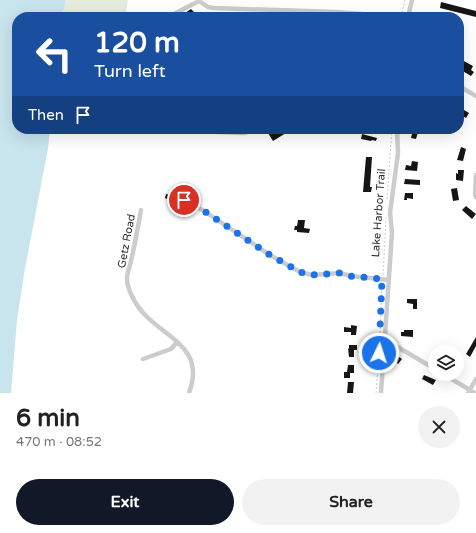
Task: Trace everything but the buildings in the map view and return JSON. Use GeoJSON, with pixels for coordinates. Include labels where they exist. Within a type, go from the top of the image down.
{"type":"FeatureCollection","features":[{"type":"Feature","properties":{"kind":"street"},"geometry":{"type":"LineString","coordinates":[[409,12],[412,0]]}},
{"type":"Feature","properties":{"kind":"street"},"geometry":{"type":"LineString","coordinates":[[178,12],[199,1],[208,7],[214,8],[336,12]]}},
{"type":"Feature","properties":{"kind":"street"},"geometry":{"type":"LineString","coordinates":[[464,89],[476,96]]}},
{"type":"Feature","properties":{"kind":"street"},"geometry":{"type":"LineString","coordinates":[[381,393],[392,233],[390,213],[398,153],[397,134]]}},
{"type":"Feature","properties":{"kind":"street"},"geometry":{"type":"LineString","coordinates":[[476,175],[476,196]]}},
{"type":"Feature","properties":{"kind":"street"},"geometry":{"type":"LineString","coordinates":[[184,200],[204,211],[270,255],[300,272],[312,275],[340,273],[350,276],[388,280]]}},
{"type":"Feature","properties":{"kind":"street","name":"Getz Road"},"geometry":{"type":"LineString","coordinates":[[141,210],[127,279],[132,296],[139,308],[160,330],[182,346],[192,362],[194,375],[189,393]]}},
{"type":"Feature","properties":{"kind":"street"},"geometry":{"type":"LineString","coordinates":[[384,339],[428,365]]}},
{"type":"Feature","properties":{"kind":"street"},"geometry":{"type":"LineString","coordinates":[[143,359],[171,349],[177,342]]}},
{"type":"Feature","properties":{"kind":"street"},"geometry":{"type":"LineString","coordinates":[[469,391],[476,379]]}},
{"type":"Feature","properties":{"kind":"street"},"geometry":{"type":"LineString","coordinates":[[454,381],[469,391],[475,393]]}},
{"type":"Feature","properties":{"kind":"path"},"geometry":{"type":"LineString","coordinates":[[402,12],[405,0]]}},
{"type":"Feature","properties":{"kind":"path","name":"Lake Harbor Trail"},"geometry":{"type":"LineString","coordinates":[[387,205],[392,134]]}},
{"type":"Feature","properties":{"kind":"path","name":"Lake Harbor Trail"},"geometry":{"type":"LineString","coordinates":[[376,393],[386,213]]}},
{"type":"Feature","properties":{"kind":"green space"},"geometry":{"type":"Polygon","coordinates":[[[66,0],[128,0],[126,12],[63,12],[66,0]]]}},
{"type":"Feature","properties":{"kind":"water"},"geometry":{"type":"Polygon","coordinates":[[[0,0],[66,0],[63,12],[12,12],[12,134],[49,134],[17,320],[11,393],[0,393],[0,0]]]}},
{"type":"Feature","properties":{"kind":"route"},"geometry":{"type":"LineString","coordinates":[[184,200],[204,211],[270,255],[300,272],[312,275],[340,273],[350,276],[382,279],[379,353]]}}]}
